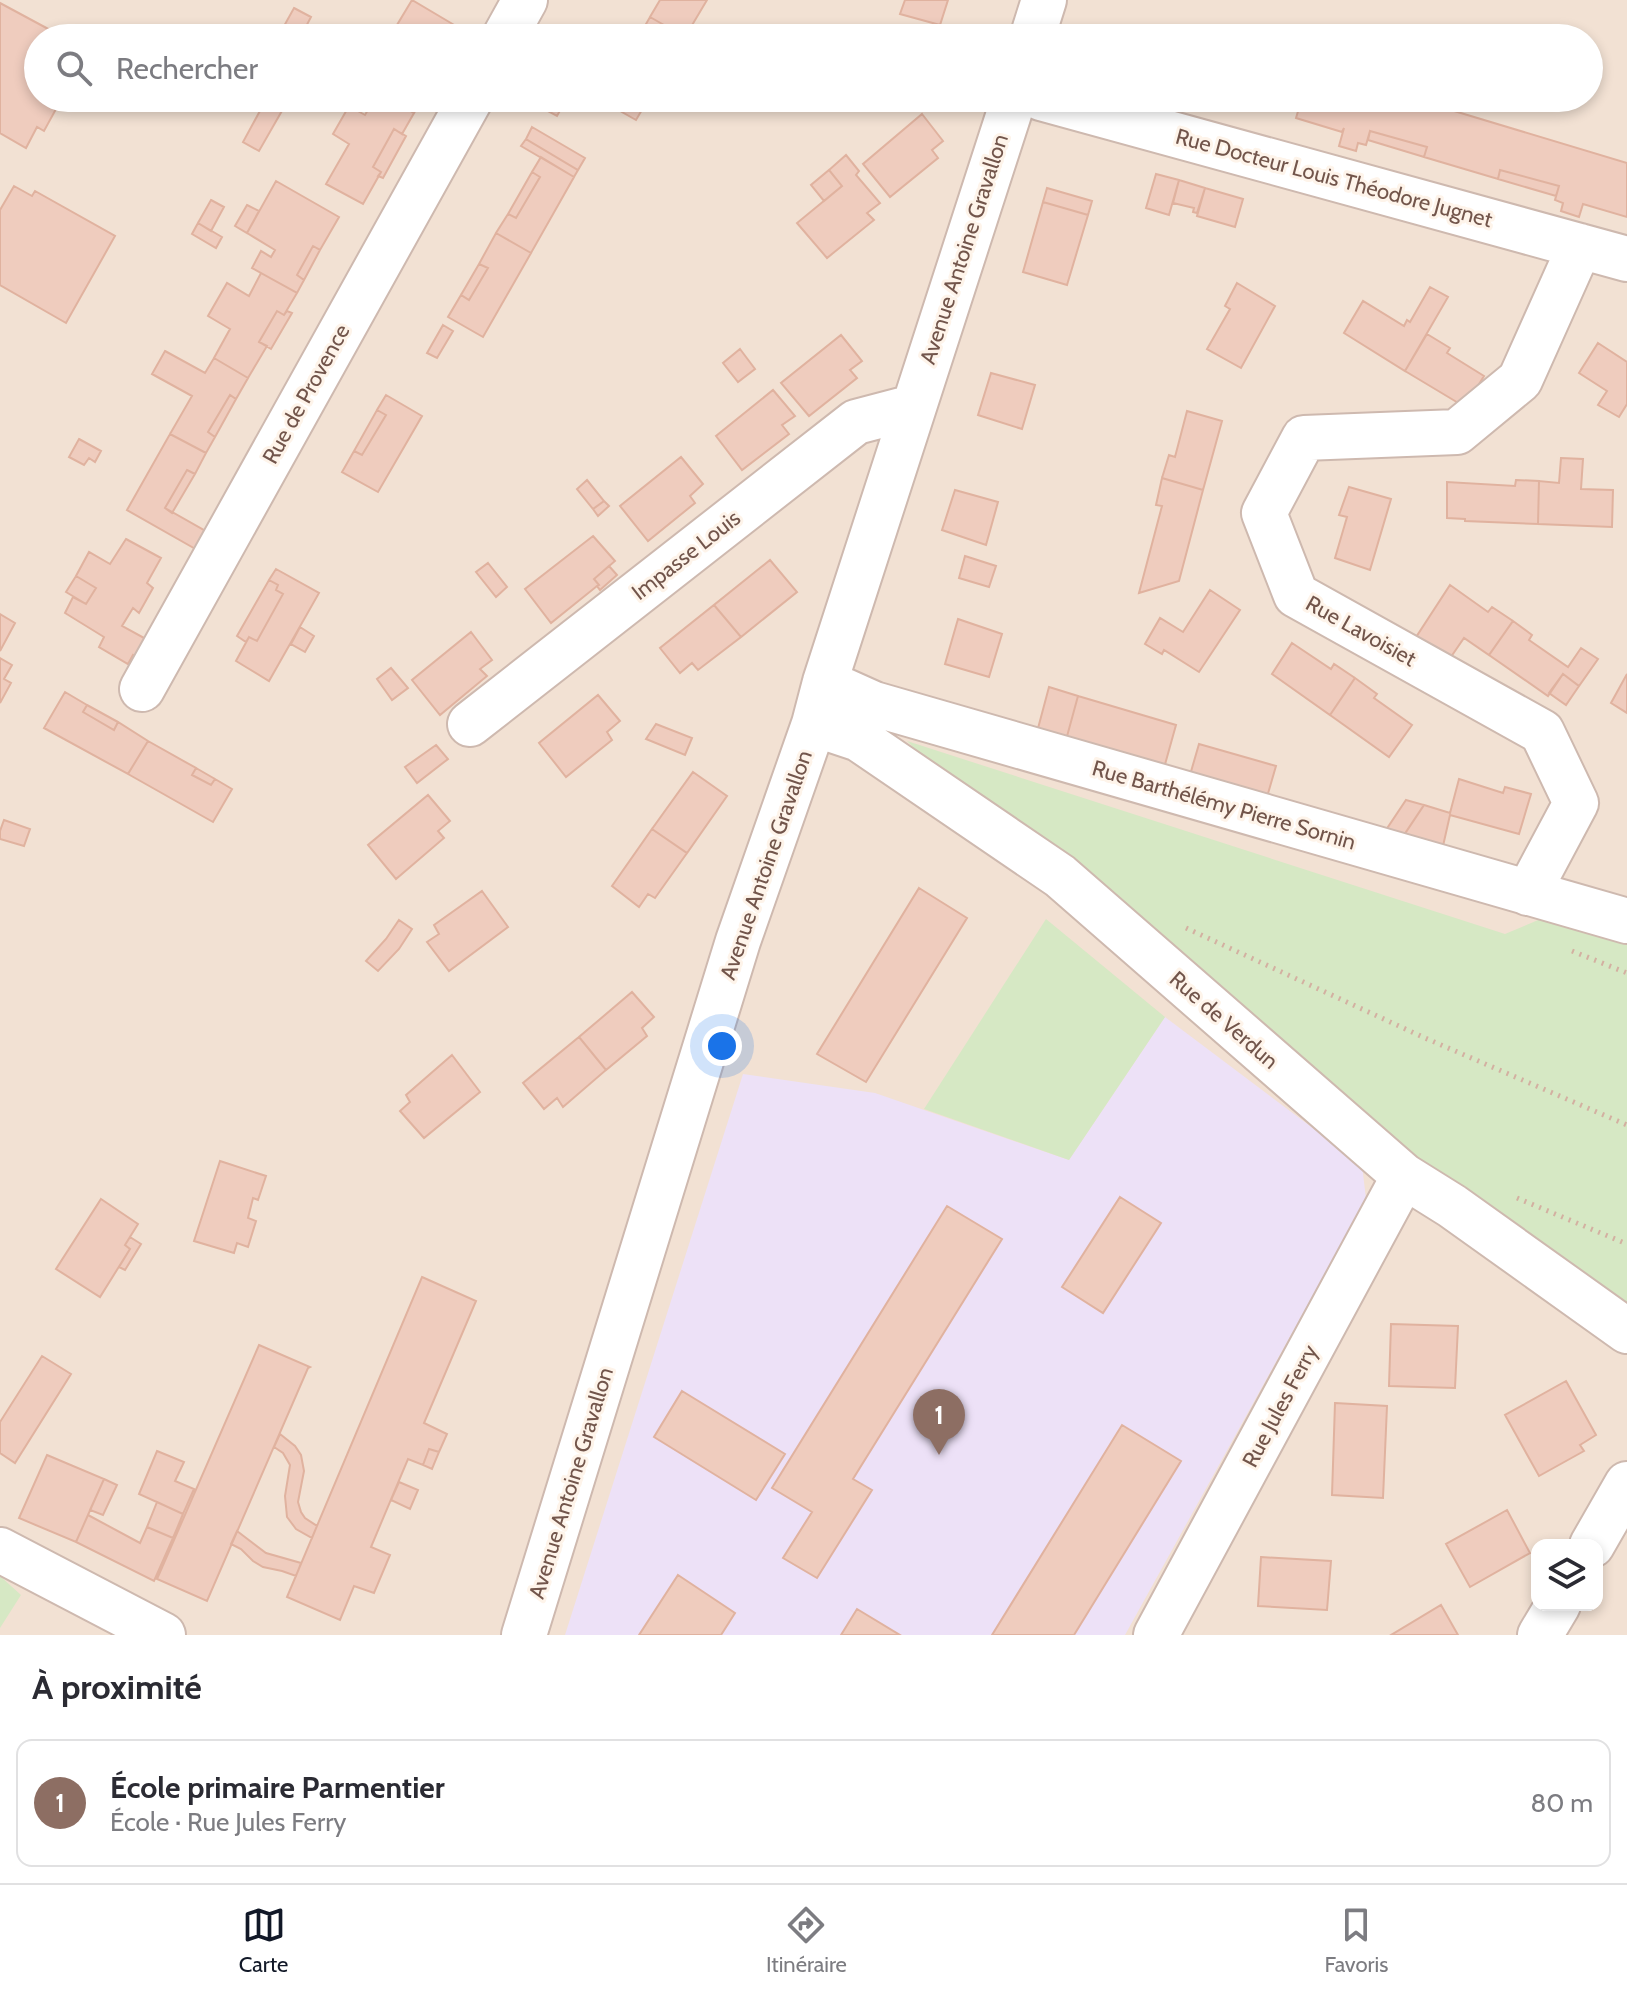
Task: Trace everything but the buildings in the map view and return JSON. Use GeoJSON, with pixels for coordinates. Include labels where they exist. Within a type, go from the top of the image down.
{"type":"FeatureCollection","features":[{"type":"Feature","properties":{"kind":"street"},"geometry":{"type":"LineString","coordinates":[[512,24],[525,0]]}},
{"type":"Feature","properties":{"kind":"street"},"geometry":{"type":"LineString","coordinates":[[1036,24],[1044,0]]}},
{"type":"Feature","properties":{"kind":"street","name":"Rue de Provence"},"geometry":{"type":"LineString","coordinates":[[142,689],[463,112]]}},
{"type":"Feature","properties":{"kind":"street","name":"Avenue Antoine Gravallon"},"geometry":{"type":"LineString","coordinates":[[524,1635],[738,941],[814,724],[1009,112]]}},
{"type":"Feature","properties":{"kind":"street","name":"Rue Docteur Louis Théodore Jugnet"},"geometry":{"type":"LineString","coordinates":[[1092,112],[1627,259]]}},
{"type":"Feature","properties":{"kind":"street","name":"Rue Lavoisiet"},"geometry":{"type":"LineString","coordinates":[[1528,893],[1576,803],[1542,732],[1296,595],[1264,513],[1304,438],[1457,432],[1520,380],[1580,246]]}},
{"type":"Feature","properties":{"kind":"street","name":"Impasse Louis"},"geometry":{"type":"LineString","coordinates":[[470,724],[856,422],[913,407]]}},
{"type":"Feature","properties":{"kind":"street","name":"Rue Barthélémy Pierre Sornin"},"geometry":{"type":"LineString","coordinates":[[825,682],[874,704],[1627,921]]}},
{"type":"Feature","properties":{"kind":"street","name":"Rue de Verdun"},"geometry":{"type":"LineString","coordinates":[[814,724],[859,739],[1060,876],[1404,1176],[1452,1206],[1627,1331]]}},
{"type":"Feature","properties":{"kind":"street","name":"Rue Jules Ferry"},"geometry":{"type":"LineString","coordinates":[[1156,1635],[1404,1176]]}},
{"type":"Feature","properties":{"kind":"street"},"geometry":{"type":"LineString","coordinates":[[1595,1539],[1627,1484]]}},
{"type":"Feature","properties":{"kind":"street"},"geometry":{"type":"LineString","coordinates":[[0,1550],[163,1635]]}},
{"type":"Feature","properties":{"kind":"street"},"geometry":{"type":"LineString","coordinates":[[1540,1635],[1554,1611]]}},
{"type":"Feature","properties":{"kind":"path"},"geometry":{"type":"LineString","coordinates":[[1183,927],[1425,1038],[1627,1125]]}},
{"type":"Feature","properties":{"kind":"path"},"geometry":{"type":"LineString","coordinates":[[1515,1197],[1627,1244]]}},
{"type":"Feature","properties":{"kind":"shaded area"},"geometry":{"type":"Polygon","coordinates":[[[0,0],[1627,0],[1627,1635],[0,1635],[0,0]]]}},
{"type":"Feature","properties":{"kind":"shaded area"},"geometry":{"type":"Polygon","coordinates":[[[1165,1017],[1362,1165],[1366,1199],[1125,1635],[565,1635],[743,1074],[875,1093],[1069,1160],[1165,1017]]]}},
{"type":"Feature","properties":{"kind":"green space"},"geometry":{"type":"Polygon","coordinates":[[[907,741],[1505,934],[1543,918],[1627,945],[1627,1308],[1386,1141],[945,780],[907,741]]]}},
{"type":"Feature","properties":{"kind":"green space"},"geometry":{"type":"Polygon","coordinates":[[[1046,919],[1165,1017],[1069,1160],[924,1109],[1046,919]]]}},
{"type":"Feature","properties":{"kind":"green space"},"geometry":{"type":"Polygon","coordinates":[[[0,1576],[21,1595],[0,1628],[0,1576]]]}},
{"type":"Feature","properties":{"kind":"place","name":"École primaire Parmentier"},"geometry":{"type":"Point","coordinates":[939,1455]}}]}
